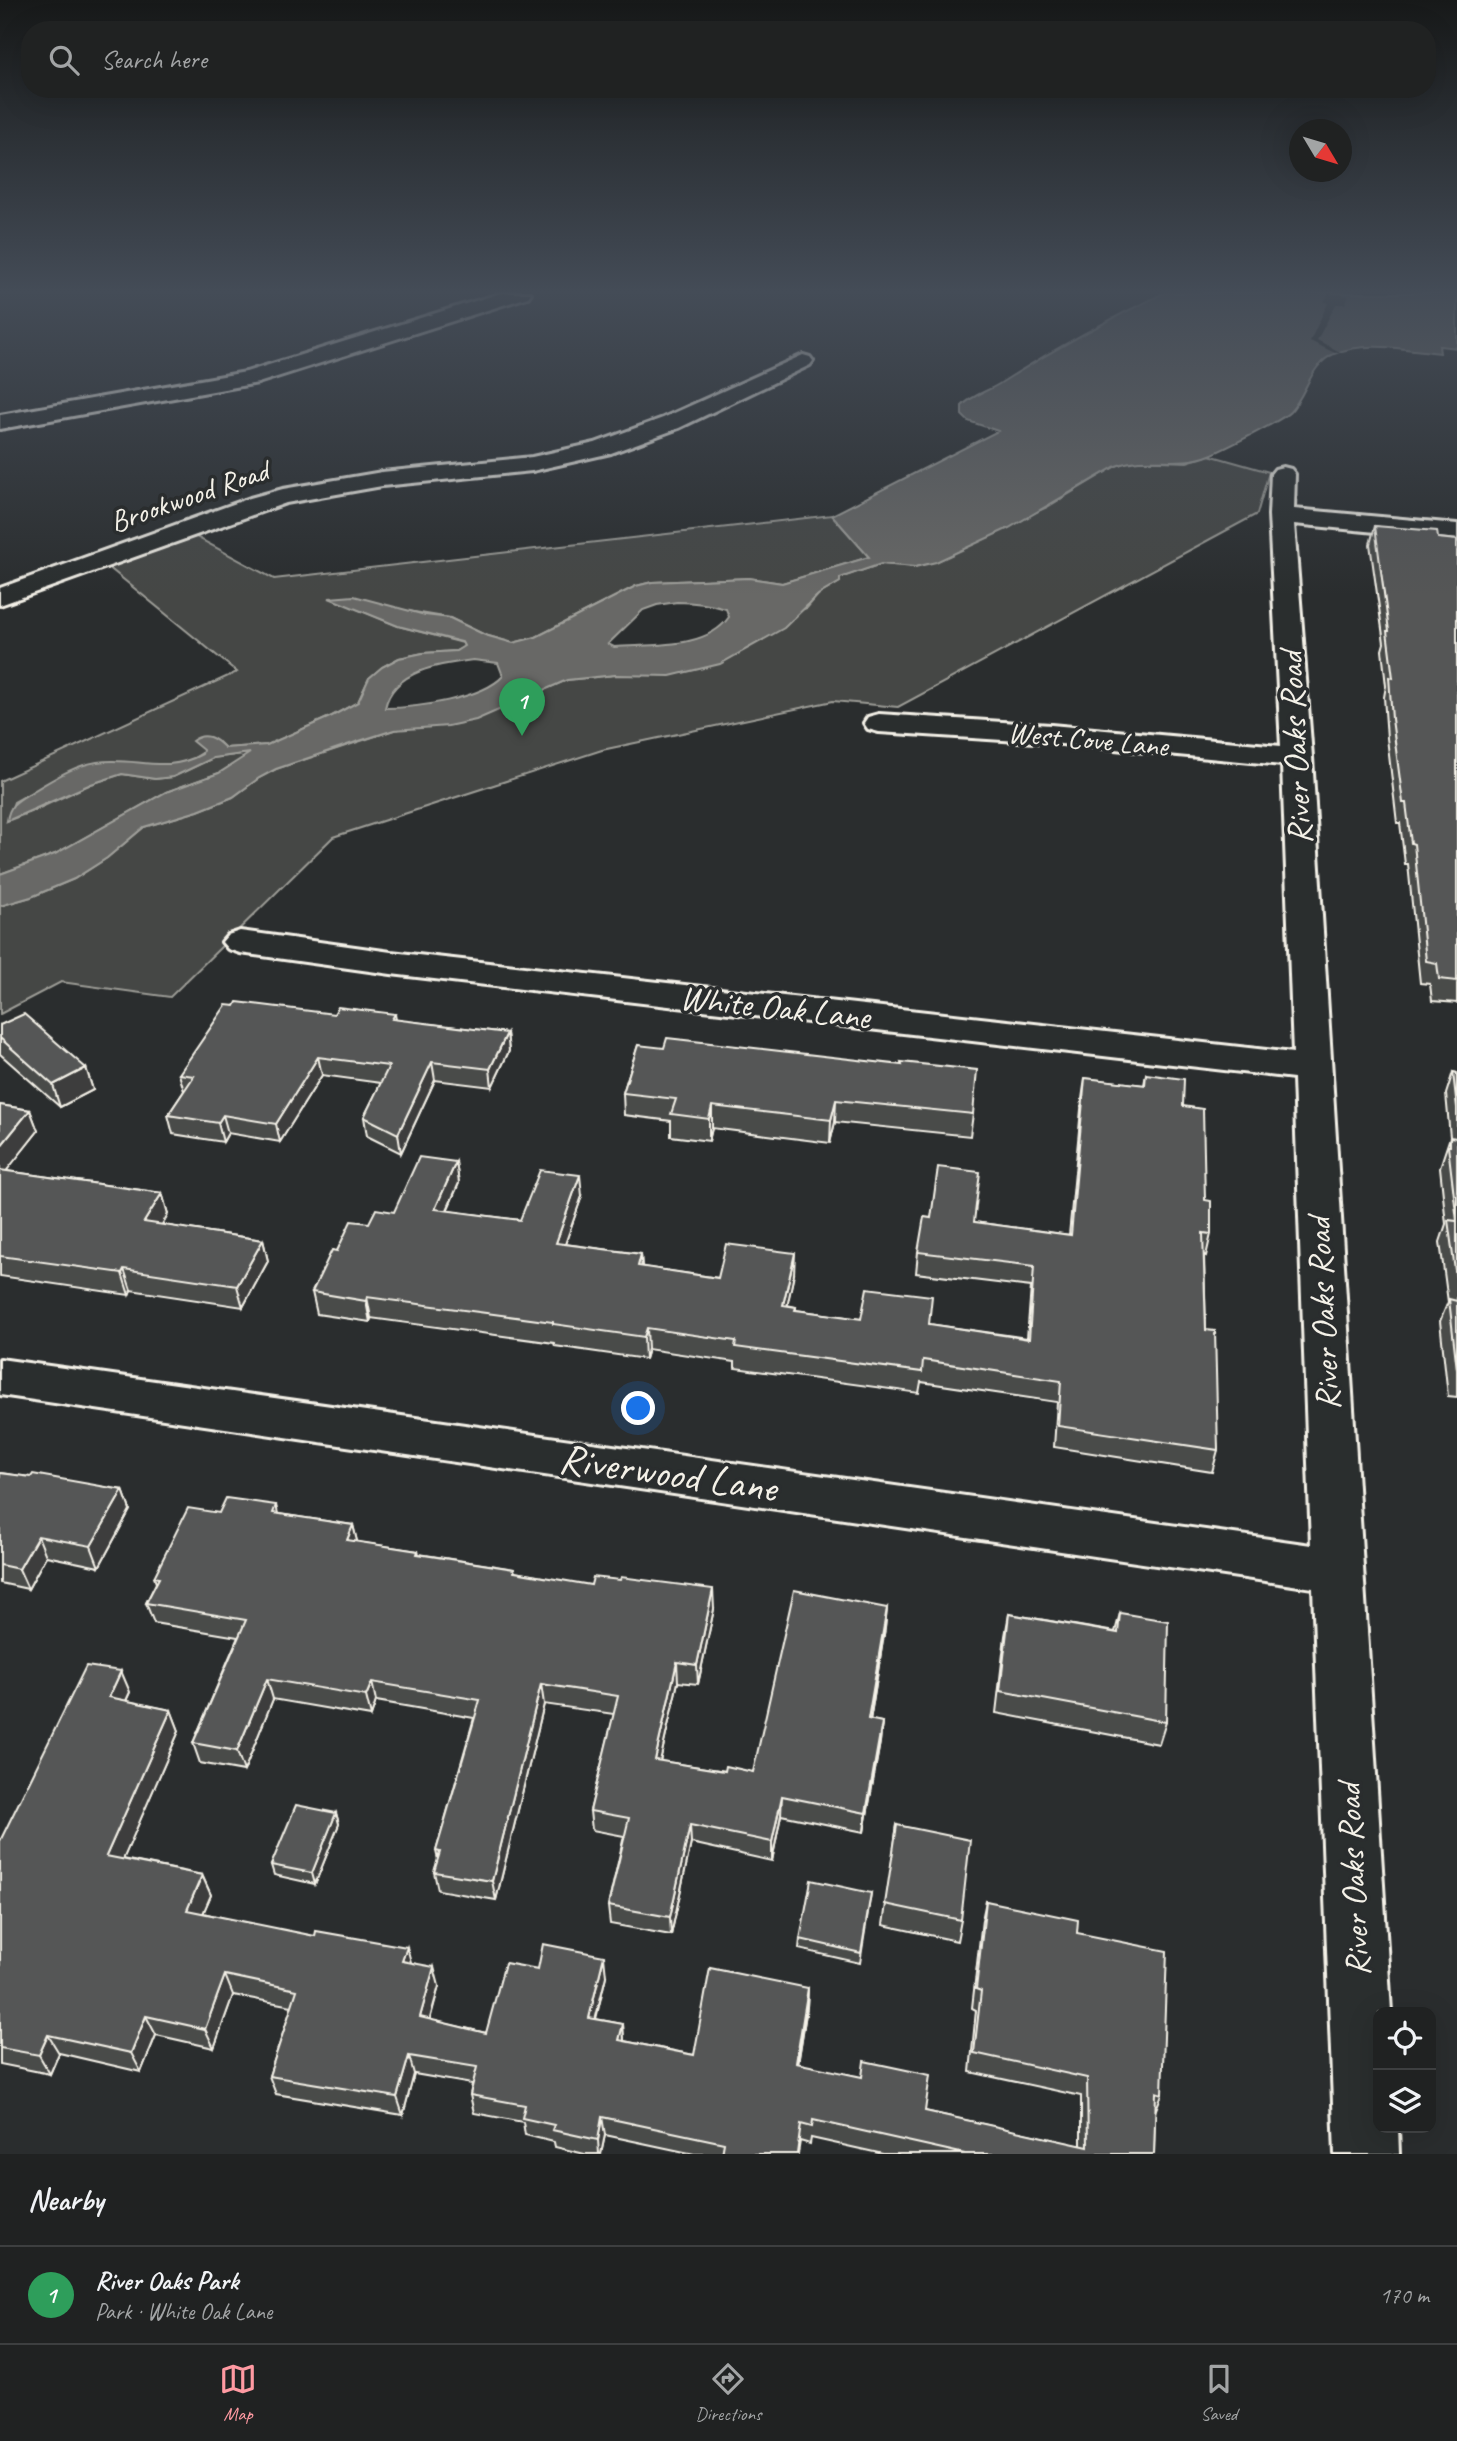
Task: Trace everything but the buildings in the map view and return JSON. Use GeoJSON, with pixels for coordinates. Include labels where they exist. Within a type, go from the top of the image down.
{"type":"FeatureCollection","features":[{"type":"Feature","properties":{"kind":"street"},"geometry":{"type":"LineString","coordinates":[[0,422],[171,394]]}},
{"type":"Feature","properties":{"kind":"street","name":"Brookwood Road"},"geometry":{"type":"LineString","coordinates":[[0,597],[246,507],[290,494],[389,477],[532,464],[621,441],[706,410],[739,394]]}},
{"type":"Feature","properties":{"kind":"street","name":"River Oaks Road"},"geometry":{"type":"LineString","coordinates":[[1367,2154],[1282,495],[1457,532]]}},
{"type":"Feature","properties":{"kind":"street","name":"West Cove Lane"},"geometry":{"type":"LineString","coordinates":[[879,723],[1051,734],[1297,757]]}},
{"type":"Feature","properties":{"kind":"street","name":"White Oak Lane"},"geometry":{"type":"LineString","coordinates":[[240,942],[391,963],[1310,1067]]}},
{"type":"Feature","properties":{"kind":"street","name":"Riverwood Lane"},"geometry":{"type":"LineString","coordinates":[[0,1377],[1336,1570]]}},
{"type":"Feature","properties":{"kind":"shaded area"},"geometry":{"type":"Polygon","coordinates":[[[980,394],[1302,394],[1290,412],[1276,422],[1210,455],[1187,461],[1139,461],[1116,466],[1009,528],[936,562],[915,567],[881,564],[840,578],[840,582],[818,595],[784,628],[720,664],[670,676],[615,675],[567,680],[476,720],[448,726],[394,730],[356,742],[276,769],[233,797],[144,827],[107,858],[74,879],[31,897],[0,906],[0,874],[55,854],[166,792],[219,773],[250,753],[213,758],[173,777],[155,779],[122,774],[91,784],[7,821],[10,810],[16,803],[56,778],[97,762],[162,764],[188,760],[202,754],[203,750],[192,741],[201,736],[214,739],[225,748],[267,745],[358,702],[369,678],[399,658],[456,651],[464,646],[462,642],[398,626],[329,598],[354,596],[425,615],[450,618],[485,635],[513,643],[536,637],[636,586],[652,582],[749,578],[782,583],[869,557],[832,515],[998,431],[968,421],[962,415],[962,406],[980,394]],[[677,602],[643,610],[608,644],[614,647],[644,646],[676,643],[706,635],[719,628],[729,617],[726,609],[677,602]],[[473,660],[420,671],[398,685],[385,708],[447,701],[480,691],[503,676],[498,663],[473,660]]]}},
{"type":"Feature","properties":{"kind":"shaded area"},"geometry":{"type":"Polygon","coordinates":[[[1209,455],[1269,472],[1257,514],[898,707],[833,701],[602,750],[333,837],[170,997],[61,982],[0,1014],[0,906],[31,897],[74,879],[107,858],[144,827],[233,797],[276,769],[394,730],[504,707],[567,680],[615,675],[807,608],[818,595],[840,582],[839,578],[881,564],[915,567],[1047,507],[1116,466],[1132,460],[1187,462],[1209,455]]]}},
{"type":"Feature","properties":{"kind":"shaded area"},"geometry":{"type":"Polygon","coordinates":[[[832,515],[869,557],[782,583],[749,578],[652,582],[636,586],[536,637],[513,643],[485,635],[450,618],[331,598],[398,626],[463,643],[464,647],[456,651],[399,658],[369,678],[358,702],[267,745],[225,748],[219,742],[191,760],[172,765],[148,765],[34,791],[14,802],[7,821],[91,784],[122,774],[155,779],[173,777],[213,758],[250,753],[219,773],[166,792],[55,854],[0,874],[0,781],[237,672],[107,566],[191,534],[274,579],[832,515]]]}},
{"type":"Feature","properties":{"kind":"place","name":"River Oaks Park"},"geometry":{"type":"Point","coordinates":[522,736]}}]}
